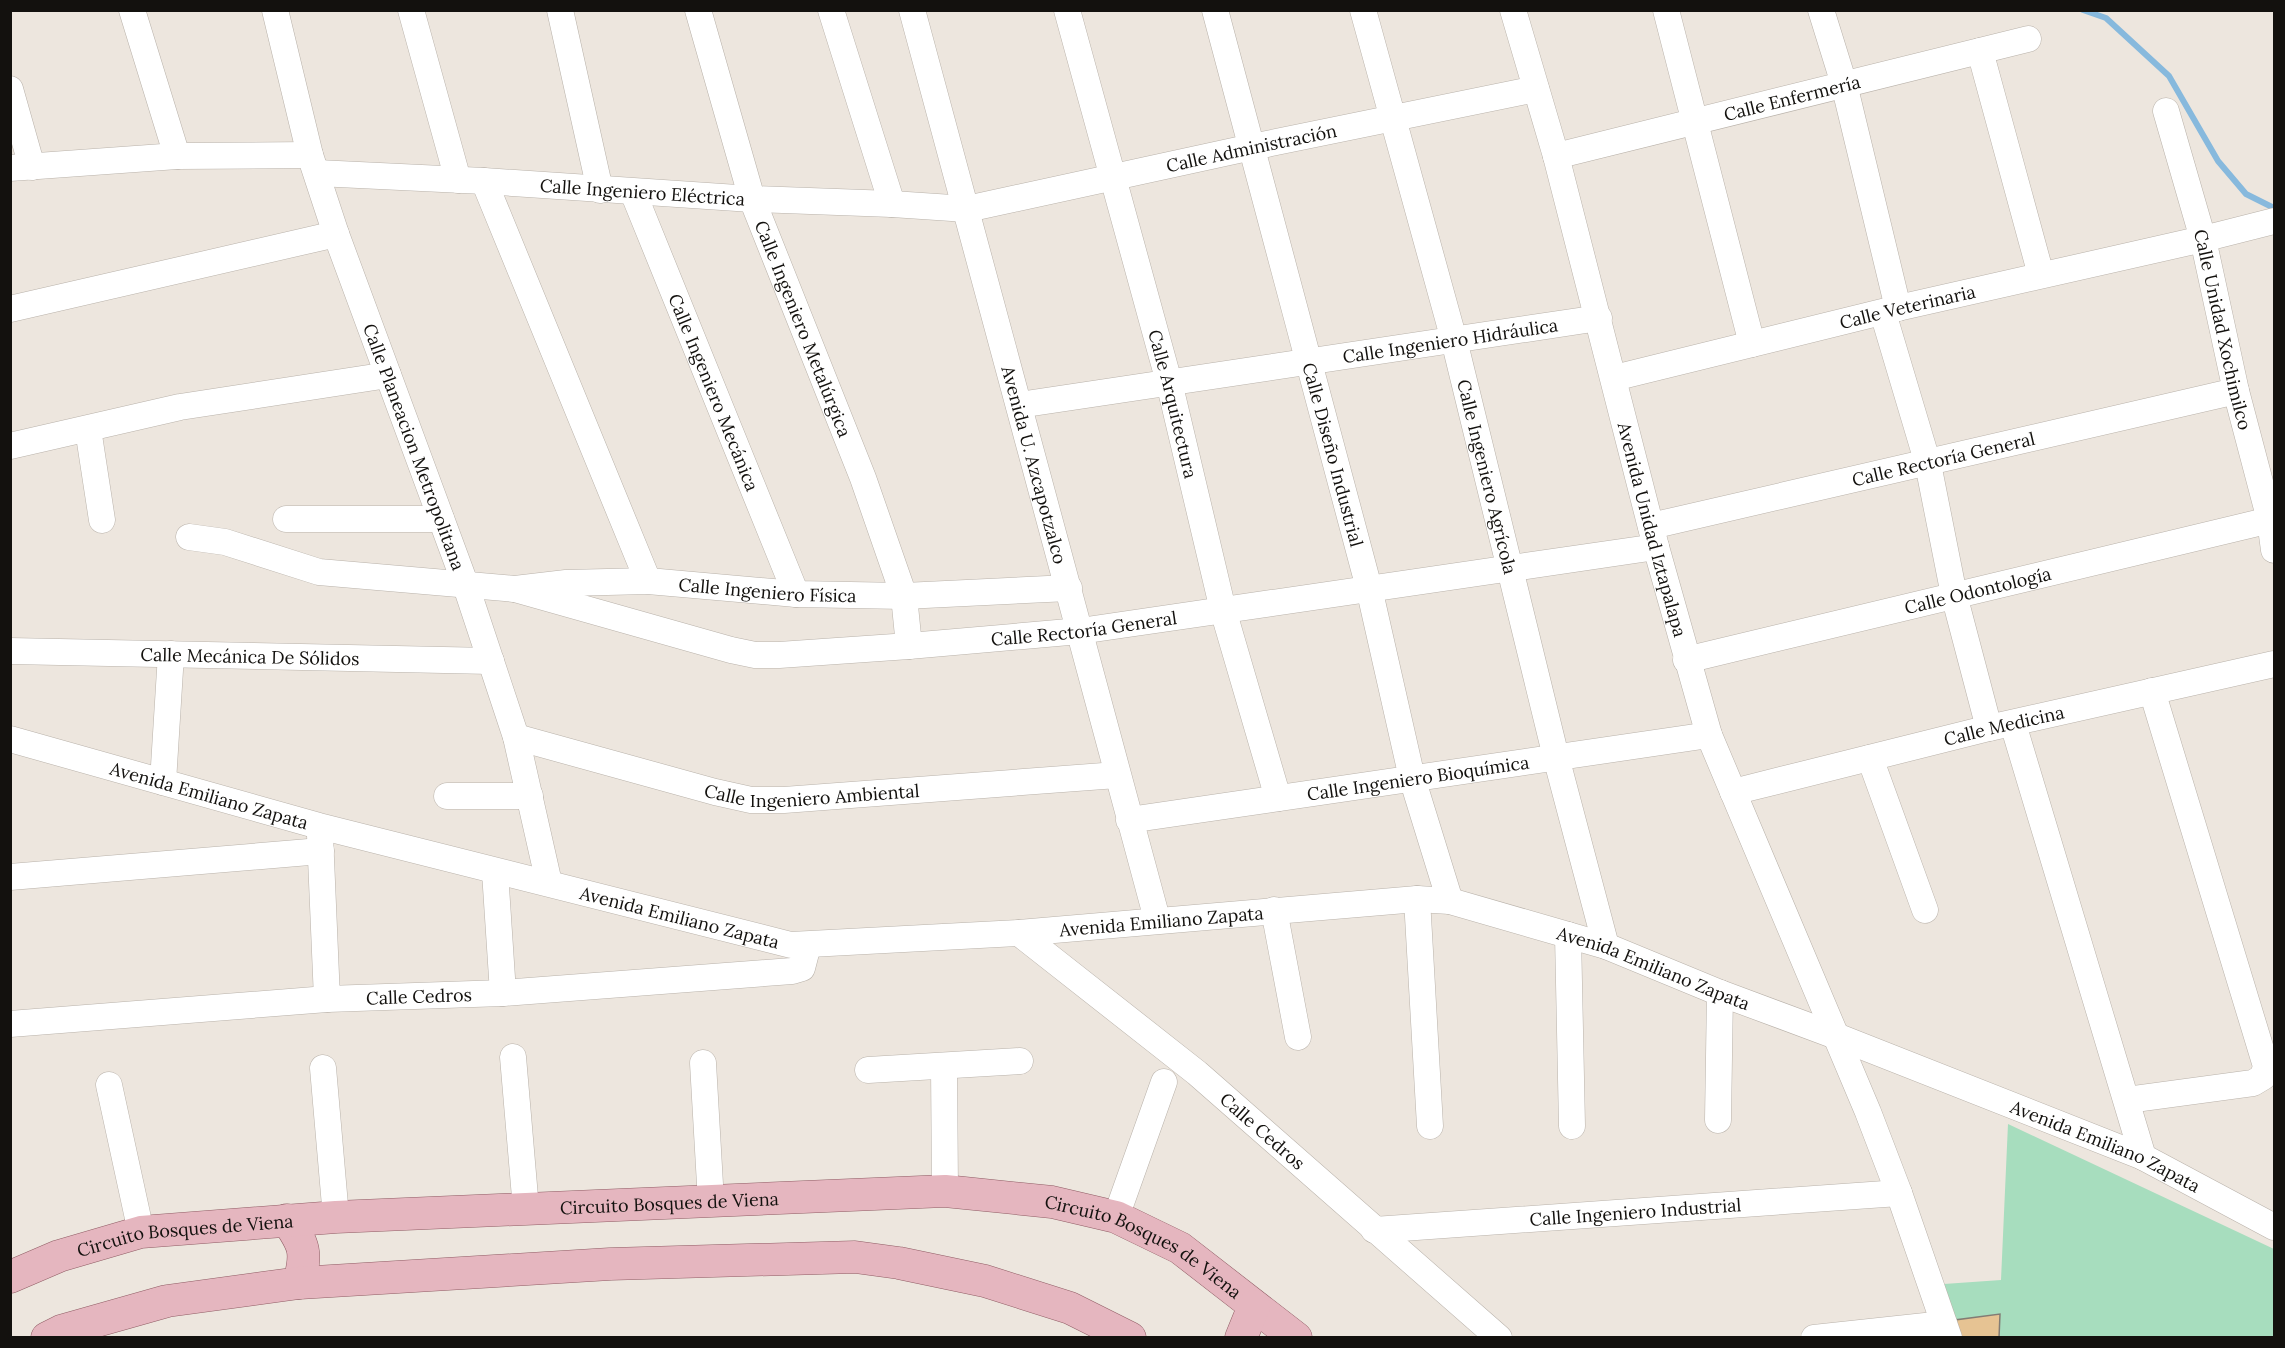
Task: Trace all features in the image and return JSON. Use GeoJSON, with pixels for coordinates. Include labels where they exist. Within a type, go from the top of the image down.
{"type":"FeatureCollection","features":[{"type":"Feature","properties":{"kind":"main road","name":"Circuito Bosques de Viena"},"geometry":{"type":"LineString","coordinates":[[10,1277],[59,1256],[141,1232],[333,1217],[945,1191],[1052,1202],[1116,1217],[1180,1248],[1296,1338]]}},
{"type":"Feature","properties":{"kind":"main road"},"geometry":{"type":"LineString","coordinates":[[313,1282],[333,1217]]}},
{"type":"Feature","properties":{"kind":"main road"},"geometry":{"type":"LineString","coordinates":[[287,1220],[301,1241],[305,1252],[305,1262],[313,1282]]}},
{"type":"Feature","properties":{"kind":"main road"},"geometry":{"type":"LineString","coordinates":[[55,1335],[167,1301],[313,1282],[610,1264],[855,1257],[899,1263],[985,1281],[1070,1308],[1130,1338]]}},
{"type":"Feature","properties":{"kind":"main road"},"geometry":{"type":"LineString","coordinates":[[1241,1338],[1254,1306]]}},
{"type":"Feature","properties":{"kind":"street"},"geometry":{"type":"LineString","coordinates":[[132,10],[177,156]]}},
{"type":"Feature","properties":{"kind":"street","name":"Calle Planeacion Metropolitana"},"geometry":{"type":"LineString","coordinates":[[274,10],[313,164],[336,234],[466,586],[516,736],[549,883]]}},
{"type":"Feature","properties":{"kind":"street"},"geometry":{"type":"LineString","coordinates":[[411,10],[458,180]]}},
{"type":"Feature","properties":{"kind":"street"},"geometry":{"type":"LineString","coordinates":[[560,10],[600,190]]}},
{"type":"Feature","properties":{"kind":"street","name":"Calle Ingeniero Metalúrgica"},"geometry":{"type":"LineString","coordinates":[[698,10],[752,199],[863,478],[904,596],[909,646]]}},
{"type":"Feature","properties":{"kind":"street"},"geometry":{"type":"LineString","coordinates":[[831,10],[892,204]]}},
{"type":"Feature","properties":{"kind":"street","name":"Calle Arquitectura"},"geometry":{"type":"LineString","coordinates":[[1067,10],[1169,382],[1223,610],[1278,798]]}},
{"type":"Feature","properties":{"kind":"street","name":"Calle Diseño Industrial"},"geometry":{"type":"LineString","coordinates":[[1215,10],[1369,588],[1412,778],[1450,901]]}},
{"type":"Feature","properties":{"kind":"street","name":"Calle Ingeniero Agrícola"},"geometry":{"type":"LineString","coordinates":[[1363,10],[1454,340],[1556,757],[1606,946]]}},
{"type":"Feature","properties":{"kind":"street","name":"Avenida Unidad Iztapalapa"},"geometry":{"type":"LineString","coordinates":[[1513,10],[1556,156],[1653,536],[1686,660],[1709,735],[1836,1036],[1899,1193],[1947,1331]]}},
{"type":"Feature","properties":{"kind":"street"},"geometry":{"type":"LineString","coordinates":[[1666,10],[1752,344]]}},
{"type":"Feature","properties":{"kind":"street"},"geometry":{"type":"LineString","coordinates":[[1821,10],[1844,84],[1891,310],[1928,464],[1954,595],[2001,726],[2127,1100],[2143,1157]]}},
{"type":"Feature","properties":{"kind":"street","name":"Avenida U. Azcapotzalco"},"geometry":{"type":"LineString","coordinates":[[917,11],[1018,405],[1157,920]]}},
{"type":"Feature","properties":{"kind":"street","name":"Calle Enfermería"},"geometry":{"type":"LineString","coordinates":[[1556,156],[2028,39]]}},
{"type":"Feature","properties":{"kind":"street"},"geometry":{"type":"LineString","coordinates":[[1980,51],[2041,275]]}},
{"type":"Feature","properties":{"kind":"street"},"geometry":{"type":"LineString","coordinates":[[10,89],[21,167]]}},
{"type":"Feature","properties":{"kind":"street","name":"Calle Administración"},"geometry":{"type":"LineString","coordinates":[[967,209],[1252,147],[1536,89]]}},
{"type":"Feature","properties":{"kind":"street","name":"Calle Unidad Xochimilco"},"geometry":{"type":"LineString","coordinates":[[2166,111],[2202,239],[2236,392],[2270,520],[2274,550]]}},
{"type":"Feature","properties":{"kind":"street","name":"Calle Ingeniero Eléctrica"},"geometry":{"type":"LineString","coordinates":[[21,167],[177,156],[313,164],[458,180],[600,190],[967,209]]}},
{"type":"Feature","properties":{"kind":"street"},"geometry":{"type":"LineString","coordinates":[[484,181],[648,581]]}},
{"type":"Feature","properties":{"kind":"street","name":"Calle Ingeniero Mecánica"},"geometry":{"type":"LineString","coordinates":[[633,192],[796,594]]}},
{"type":"Feature","properties":{"kind":"street","name":"Calle Veterinaria"},"geometry":{"type":"LineString","coordinates":[[1614,378],[2274,220]]}},
{"type":"Feature","properties":{"kind":"street"},"geometry":{"type":"LineString","coordinates":[[10,309],[336,234]]}},
{"type":"Feature","properties":{"kind":"street","name":"Calle Ingeniero Hidráulica"},"geometry":{"type":"LineString","coordinates":[[1018,405],[1599,318]]}},
{"type":"Feature","properties":{"kind":"street"},"geometry":{"type":"LineString","coordinates":[[10,446],[180,407],[388,375]]}},
{"type":"Feature","properties":{"kind":"street","name":"Calle Rectoría General"},"geometry":{"type":"LineString","coordinates":[[516,589],[755,655],[909,646],[1080,631],[1511,568],[1653,536],[1928,464],[2236,392]]}},
{"type":"Feature","properties":{"kind":"street"},"geometry":{"type":"LineString","coordinates":[[88,429],[102,520]]}},
{"type":"Feature","properties":{"kind":"street"},"geometry":{"type":"LineString","coordinates":[[286,519],[441,519]]}},
{"type":"Feature","properties":{"kind":"street","name":"Calle Odontología"},"geometry":{"type":"LineString","coordinates":[[1686,660],[2270,520]]}},
{"type":"Feature","properties":{"kind":"street","name":"Calle Ingeniero Física"},"geometry":{"type":"LineString","coordinates":[[189,537],[225,542],[319,572],[516,589],[566,583],[648,581],[796,594],[904,596],[1069,588]]}},
{"type":"Feature","properties":{"kind":"street","name":"Calle Mecánica De Sólidos"},"geometry":{"type":"LineString","coordinates":[[10,651],[491,661]]}},
{"type":"Feature","properties":{"kind":"street"},"geometry":{"type":"LineString","coordinates":[[163,782],[171,654]]}},
{"type":"Feature","properties":{"kind":"street","name":"Calle Medicina"},"geometry":{"type":"LineString","coordinates":[[1733,792],[2001,726],[2274,664]]}},
{"type":"Feature","properties":{"kind":"street"},"geometry":{"type":"LineString","coordinates":[[2127,1100],[2253,1083],[2263,1077],[2266,1066],[2152,691]]}},
{"type":"Feature","properties":{"kind":"street","name":"Calle Ingeniero Bioquímica"},"geometry":{"type":"LineString","coordinates":[[1129,820],[1709,735]]}},
{"type":"Feature","properties":{"kind":"street","name":"Calle Ingeniero Ambiental"},"geometry":{"type":"LineString","coordinates":[[516,736],[704,789],[752,800],[784,800],[1117,775]]}},
{"type":"Feature","properties":{"kind":"street","name":"Avenida Emiliano Zapata"},"geometry":{"type":"LineString","coordinates":[[10,739],[163,782],[320,839],[549,883],[791,945],[1019,933],[1417,899],[1450,901],[1606,946],[1720,993],[1836,1036],[2143,1157],[2274,1227]]}},
{"type":"Feature","properties":{"kind":"street"},"geometry":{"type":"LineString","coordinates":[[1870,758],[1925,910]]}},
{"type":"Feature","properties":{"kind":"street"},"geometry":{"type":"LineString","coordinates":[[447,796],[530,796]]}},
{"type":"Feature","properties":{"kind":"street"},"geometry":{"type":"LineString","coordinates":[[10,877],[320,839],[327,999]]}},
{"type":"Feature","properties":{"kind":"street"},"geometry":{"type":"LineString","coordinates":[[495,872],[503,993]]}},
{"type":"Feature","properties":{"kind":"street"},"geometry":{"type":"LineString","coordinates":[[1417,899],[1430,1126]]}},
{"type":"Feature","properties":{"kind":"street"},"geometry":{"type":"LineString","coordinates":[[1274,910],[1298,1036]]}},
{"type":"Feature","properties":{"kind":"street","name":"Calle Cedros"},"geometry":{"type":"LineString","coordinates":[[1019,933],[1197,1073],[1499,1338]]}},
{"type":"Feature","properties":{"kind":"street"},"geometry":{"type":"LineString","coordinates":[[1568,935],[1572,1126]]}},
{"type":"Feature","properties":{"kind":"street","name":"Calle Cedros"},"geometry":{"type":"LineString","coordinates":[[10,1024],[327,999],[503,993],[792,971],[802,968],[808,945]]}},
{"type":"Feature","properties":{"kind":"street"},"geometry":{"type":"LineString","coordinates":[[1718,1120],[1720,993]]}},
{"type":"Feature","properties":{"kind":"street"},"geometry":{"type":"LineString","coordinates":[[513,1057],[526,1209]]}},
{"type":"Feature","properties":{"kind":"street"},"geometry":{"type":"LineString","coordinates":[[868,1070],[1020,1061]]}},
{"type":"Feature","properties":{"kind":"street"},"geometry":{"type":"LineString","coordinates":[[703,1063],[711,1202]]}},
{"type":"Feature","properties":{"kind":"street"},"geometry":{"type":"LineString","coordinates":[[944,1066],[945,1191]]}},
{"type":"Feature","properties":{"kind":"street"},"geometry":{"type":"LineString","coordinates":[[323,1068],[333,1217]]}},
{"type":"Feature","properties":{"kind":"street"},"geometry":{"type":"LineString","coordinates":[[1116,1217],[1164,1082]]}},
{"type":"Feature","properties":{"kind":"street"},"geometry":{"type":"LineString","coordinates":[[109,1085],[141,1232]]}},
{"type":"Feature","properties":{"kind":"street","name":"Calle Ingeniero Industrial"},"geometry":{"type":"LineString","coordinates":[[1374,1230],[1899,1193]]}},
{"type":"Feature","properties":{"kind":"street"},"geometry":{"type":"LineString","coordinates":[[1814,1338],[1947,1331]]}},
{"type":"Feature","properties":{"kind":"green space"},"geometry":{"type":"Polygon","coordinates":[[[2008,1124],[2274,1249],[2274,1337],[1999,1337],[2000,1314],[1955,1320],[1944,1284],[2001,1280],[2008,1124]]]}},
{"type":"Feature","properties":{"kind":"building"},"geometry":{"type":"Polygon","coordinates":[[[2000,1314],[1999,1338],[1960,1338],[1955,1320],[2000,1314]]]}},
{"type":"Feature","properties":{"kind":"waterway"},"geometry":{"type":"LineString","coordinates":[[2083,10],[2106,18],[2169,76],[2218,161],[2246,194],[2274,208]]}}]}
